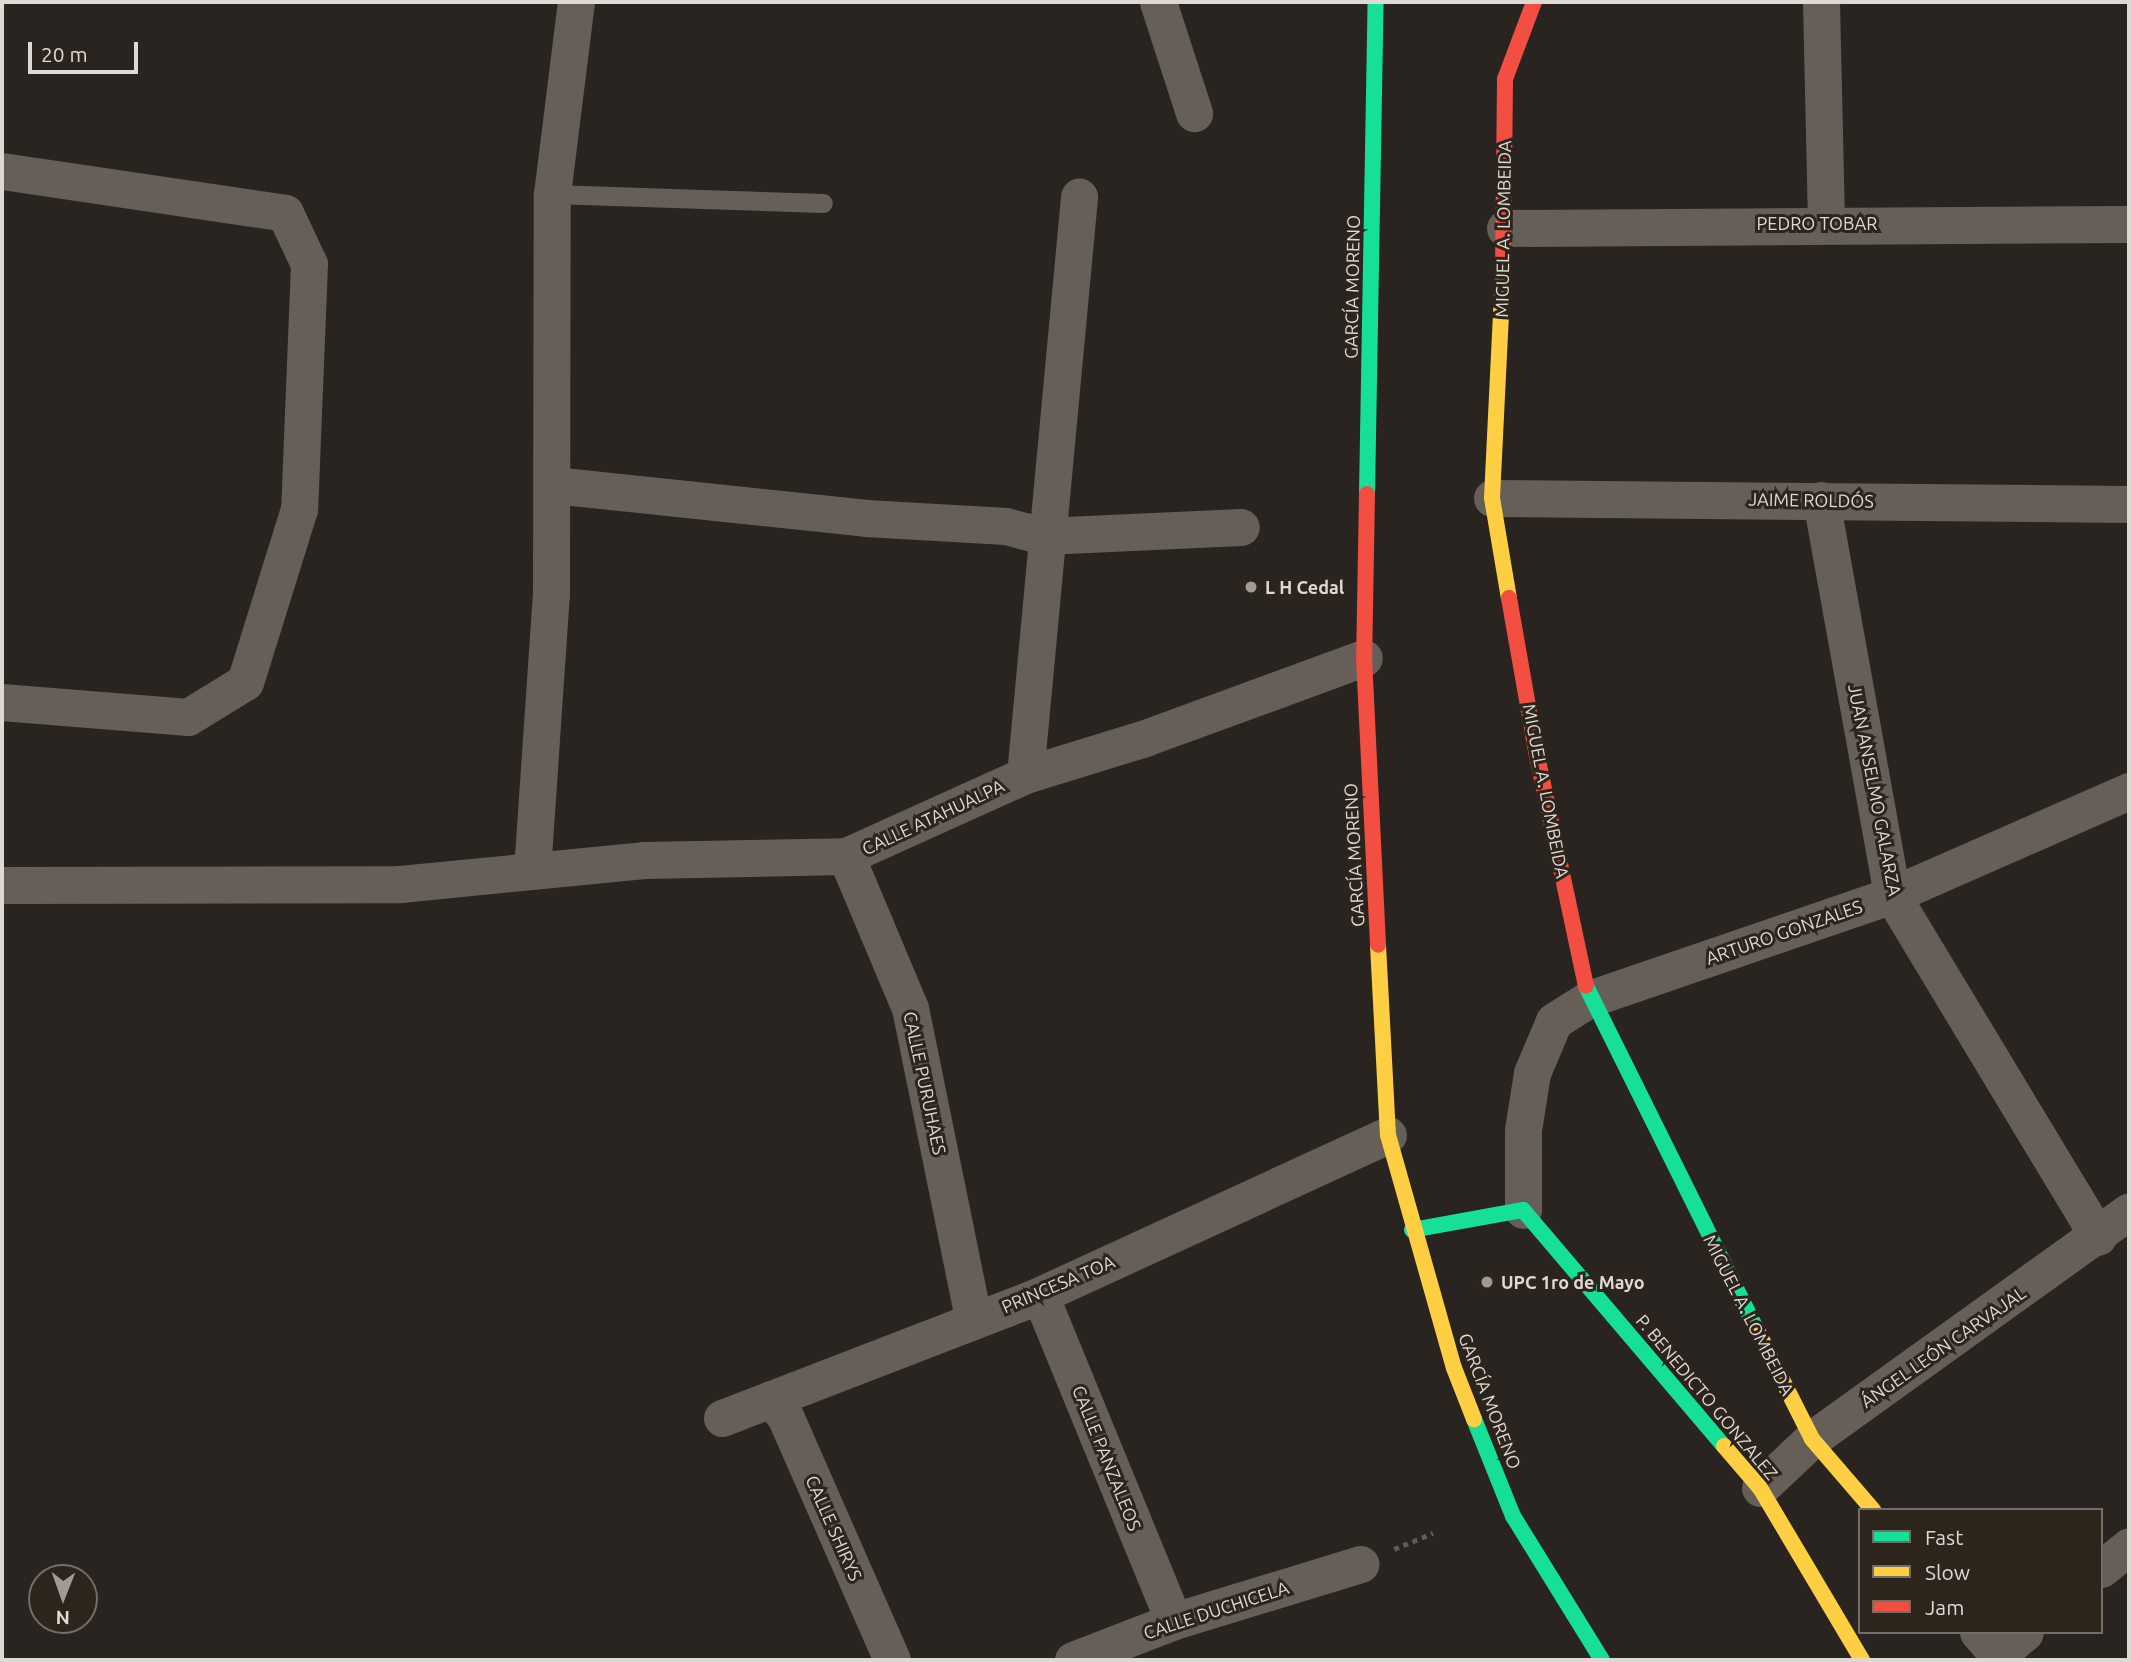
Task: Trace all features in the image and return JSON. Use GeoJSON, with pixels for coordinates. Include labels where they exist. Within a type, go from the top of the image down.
{"type":"FeatureCollection","features":[{"type":"Feature","properties":{"kind":"main road","name":"GARCÍA MORENO"},"geometry":{"type":"LineString","coordinates":[[1376,2],[1364,658],[1388,1135],[1412,1230],[1454,1368],[1513,1516],[1602,1660]]}},
{"type":"Feature","properties":{"kind":"main road","name":"MIGUEL A. LOMBEIDA"},"geometry":{"type":"LineString","coordinates":[[1534,2],[1505,79],[1505,228],[1492,498],[1536,751],[1589,999],[1812,1439],[1871,1508]]}},
{"type":"Feature","properties":{"kind":"main road"},"geometry":{"type":"LineString","coordinates":[[1412,1230],[1524,1210]]}},
{"type":"Feature","properties":{"kind":"main road","name":"P. BENEDICTO GONZALEZ"},"geometry":{"type":"LineString","coordinates":[[1524,1210],[1760,1488],[1863,1660]]}},
{"type":"Feature","properties":{"kind":"street"},"geometry":{"type":"LineString","coordinates":[[532,871],[551,595],[552,194],[576,2]]}},
{"type":"Feature","properties":{"kind":"street"},"geometry":{"type":"LineString","coordinates":[[1158,2],[1194,113]]}},
{"type":"Feature","properties":{"kind":"street"},"geometry":{"type":"LineString","coordinates":[[1821,2],[1825,223]]}},
{"type":"Feature","properties":{"kind":"street"},"geometry":{"type":"LineString","coordinates":[[2,171],[285,213],[309,264],[299,509],[245,682],[188,717],[2,702]]}},
{"type":"Feature","properties":{"kind":"street"},"geometry":{"type":"LineString","coordinates":[[1025,775],[1044,536],[1079,197]]}},
{"type":"Feature","properties":{"kind":"street","name":"PEDRO TOBAR"},"geometry":{"type":"LineString","coordinates":[[1505,228],[1825,223],[2129,223]]}},
{"type":"Feature","properties":{"kind":"street"},"geometry":{"type":"LineString","coordinates":[[553,485],[866,518],[1006,526],[1044,536],[1241,527]]}},
{"type":"Feature","properties":{"kind":"street","name":"JAIME ROLDÓS"},"geometry":{"type":"LineString","coordinates":[[1492,498],[2129,504]]}},
{"type":"Feature","properties":{"kind":"street","name":"JUAN ANSELMO GALARZA"},"geometry":{"type":"LineString","coordinates":[[1821,499],[1892,895],[2098,1237]]}},
{"type":"Feature","properties":{"kind":"street","name":"CALLE ATAHUALPA"},"geometry":{"type":"LineString","coordinates":[[2,885],[400,884],[645,860],[846,856],[1025,775],[1145,738],[1364,658]]}},
{"type":"Feature","properties":{"kind":"street","name":"ARTURO GONZALES"},"geometry":{"type":"LineString","coordinates":[[1524,1210],[1523,1130],[1532,1073],[1554,1021],[1589,999],[1892,895],[2129,791]]}},
{"type":"Feature","properties":{"kind":"street","name":"CALLE PURUHAES"},"geometry":{"type":"LineString","coordinates":[[846,856],[910,1007],[973,1319]]}},
{"type":"Feature","properties":{"kind":"street","name":"PRINCESA TOA"},"geometry":{"type":"LineString","coordinates":[[723,1418],[1040,1295],[1388,1135]]}},
{"type":"Feature","properties":{"kind":"street","name":"ÁNGEL LEÓN CARVAJAL"},"geometry":{"type":"LineString","coordinates":[[1760,1488],[1812,1439],[2098,1237],[2129,1211]]}},
{"type":"Feature","properties":{"kind":"street","name":"CALLE PANZALEOS"},"geometry":{"type":"LineString","coordinates":[[1040,1295],[1174,1622]]}},
{"type":"Feature","properties":{"kind":"street","name":"CALLE SHIRYS"},"geometry":{"type":"LineString","coordinates":[[771,1399],[785,1416],[892,1660]]}},
{"type":"Feature","properties":{"kind":"street"},"geometry":{"type":"LineString","coordinates":[[2103,1567],[2129,1546]]}},
{"type":"Feature","properties":{"kind":"street","name":"CALLE DUCHICELA"},"geometry":{"type":"LineString","coordinates":[[1073,1660],[1174,1622],[1361,1564]]}},
{"type":"Feature","properties":{"kind":"lane"},"geometry":{"type":"LineString","coordinates":[[552,194],[824,203]]}},
{"type":"Feature","properties":{"kind":"traffic: fast"},"geometry":{"type":"LineString","coordinates":[[1367,494],[1376,2]]}},
{"type":"Feature","properties":{"kind":"traffic: fast"},"geometry":{"type":"LineString","coordinates":[[1586,986],[1756,1328]]}},
{"type":"Feature","properties":{"kind":"traffic: fast"},"geometry":{"type":"LineString","coordinates":[[1412,1230],[1523,1210],[1724,1446]]}},
{"type":"Feature","properties":{"kind":"traffic: fast"},"geometry":{"type":"LineString","coordinates":[[1474,1419],[1513,1516],[1602,1660]]}},
{"type":"Feature","properties":{"kind":"traffic: slow"},"geometry":{"type":"LineString","coordinates":[[1503,273],[1492,498],[1509,598]]}},
{"type":"Feature","properties":{"kind":"traffic: slow"},"geometry":{"type":"LineString","coordinates":[[1378,945],[1388,1135],[1454,1368],[1474,1419]]}},
{"type":"Feature","properties":{"kind":"traffic: slow"},"geometry":{"type":"LineString","coordinates":[[1756,1328],[1812,1439],[1871,1508]]}},
{"type":"Feature","properties":{"kind":"traffic: slow"},"geometry":{"type":"LineString","coordinates":[[1724,1446],[1760,1488],[1862,1660]]}},
{"type":"Feature","properties":{"kind":"traffic: jam"},"geometry":{"type":"LineString","coordinates":[[1503,273],[1505,79],[1534,2]]}},
{"type":"Feature","properties":{"kind":"traffic: jam"},"geometry":{"type":"LineString","coordinates":[[1367,494],[1364,658],[1378,945]]}},
{"type":"Feature","properties":{"kind":"traffic: jam"},"geometry":{"type":"LineString","coordinates":[[1509,598],[1536,751],[1586,986]]}},
{"type":"Feature","properties":{"kind":"place","name":"L H Cedal"},"geometry":{"type":"Point","coordinates":[1251,587]}},
{"type":"Feature","properties":{"kind":"place","name":"UPC 1ro de Mayo"},"geometry":{"type":"Point","coordinates":[1487,1282]}}]}
